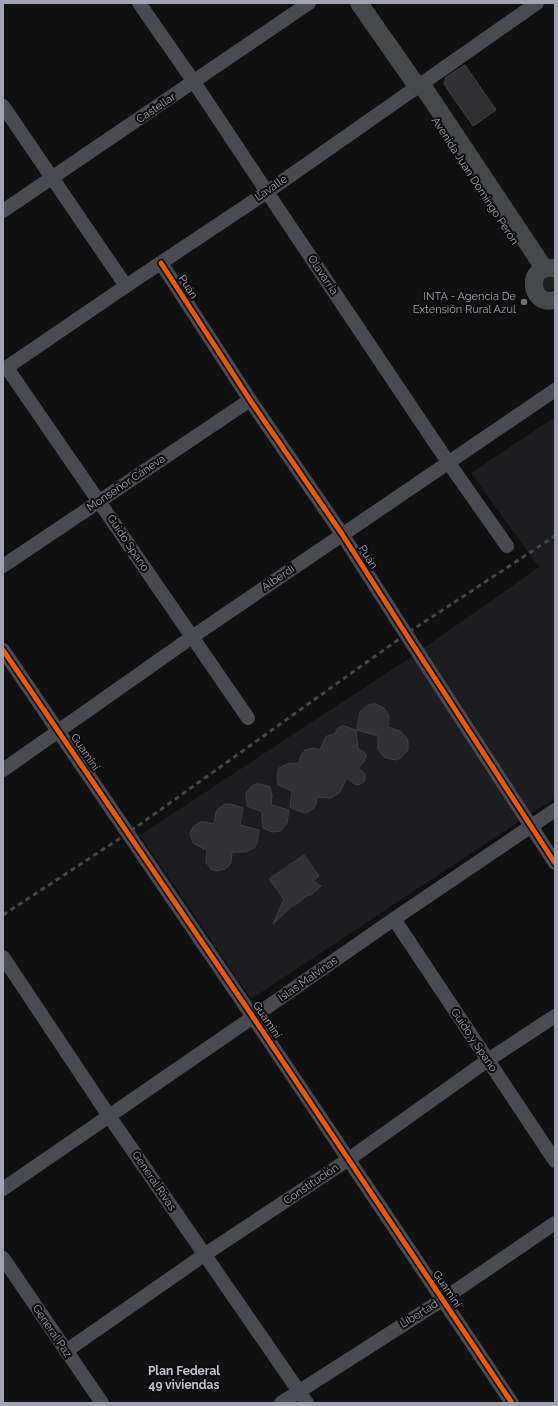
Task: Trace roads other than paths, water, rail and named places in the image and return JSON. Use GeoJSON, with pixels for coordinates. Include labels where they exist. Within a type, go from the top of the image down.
{"type":"FeatureCollection","features":[{"type":"Feature","properties":{"kind":"main road","name":"Avenida Juan Domingo Perón"},"geometry":{"type":"LineString","coordinates":[[359,3],[417,86],[424,88],[545,270],[534,279],[534,290],[542,298],[554,302]]}},
{"type":"Feature","properties":{"kind":"street","name":"Olavarría"},"geometry":{"type":"LineString","coordinates":[[139,3],[194,82],[448,462],[507,546]]}},
{"type":"Feature","properties":{"kind":"street","name":"Castellar"},"geometry":{"type":"LineString","coordinates":[[3,211],[309,3]]}},
{"type":"Feature","properties":{"kind":"street","name":"Lavalle"},"geometry":{"type":"LineString","coordinates":[[5,369],[267,192],[537,3]]}},
{"type":"Feature","properties":{"kind":"street"},"geometry":{"type":"LineString","coordinates":[[3,106],[126,286]]}},
{"type":"Feature","properties":{"kind":"street","name":"Puán"},"geometry":{"type":"LineString","coordinates":[[161,263],[250,400],[342,534],[555,863]]}},
{"type":"Feature","properties":{"kind":"street","name":"Guido Spano"},"geometry":{"type":"LineString","coordinates":[[5,369],[99,501],[248,718]]}},
{"type":"Feature","properties":{"kind":"street","name":"Alberdi"},"geometry":{"type":"LineString","coordinates":[[3,770],[192,637],[555,390]]}},
{"type":"Feature","properties":{"kind":"street","name":"Monseñor Cáneva"},"geometry":{"type":"LineString","coordinates":[[3,566],[250,400]]}},
{"type":"Feature","properties":{"kind":"street","name":"Guaminí"},"geometry":{"type":"LineString","coordinates":[[3,650],[349,1159],[512,1403]]}},
{"type":"Feature","properties":{"kind":"street","name":"Islas Malvinas"},"geometry":{"type":"LineString","coordinates":[[3,1189],[394,919],[555,810]]}},
{"type":"Feature","properties":{"kind":"street","name":"Guido y Spano"},"geometry":{"type":"LineString","coordinates":[[394,919],[555,1161]]}},
{"type":"Feature","properties":{"kind":"street","name":"General Rivas"},"geometry":{"type":"LineString","coordinates":[[3,957],[109,1116],[307,1403]]}},
{"type":"Feature","properties":{"kind":"street","name":"Constitución"},"geometry":{"type":"LineString","coordinates":[[66,1351],[204,1255],[349,1159],[488,1060],[555,1016]]}},
{"type":"Feature","properties":{"kind":"street","name":"Libertad"},"geometry":{"type":"LineString","coordinates":[[281,1403],[299,1390],[442,1300],[555,1223]]}},
{"type":"Feature","properties":{"kind":"street","name":"General Paz"},"geometry":{"type":"LineString","coordinates":[[3,1258],[102,1403]]}},
{"type":"Feature","properties":{"kind":"railway"},"geometry":{"type":"LineString","coordinates":[[3,915],[128,833],[406,634],[555,536]]}},
{"type":"Feature","properties":{"kind":"place","name":"INTA - Agencia De Extensión Rural Azul"},"geometry":{"type":"Point","coordinates":[524,302]}},
{"type":"Feature","properties":{"kind":"district","name":"Plan Federal 49 viviendas"},"geometry":{"type":"Point","coordinates":[184,1378]}}]}
